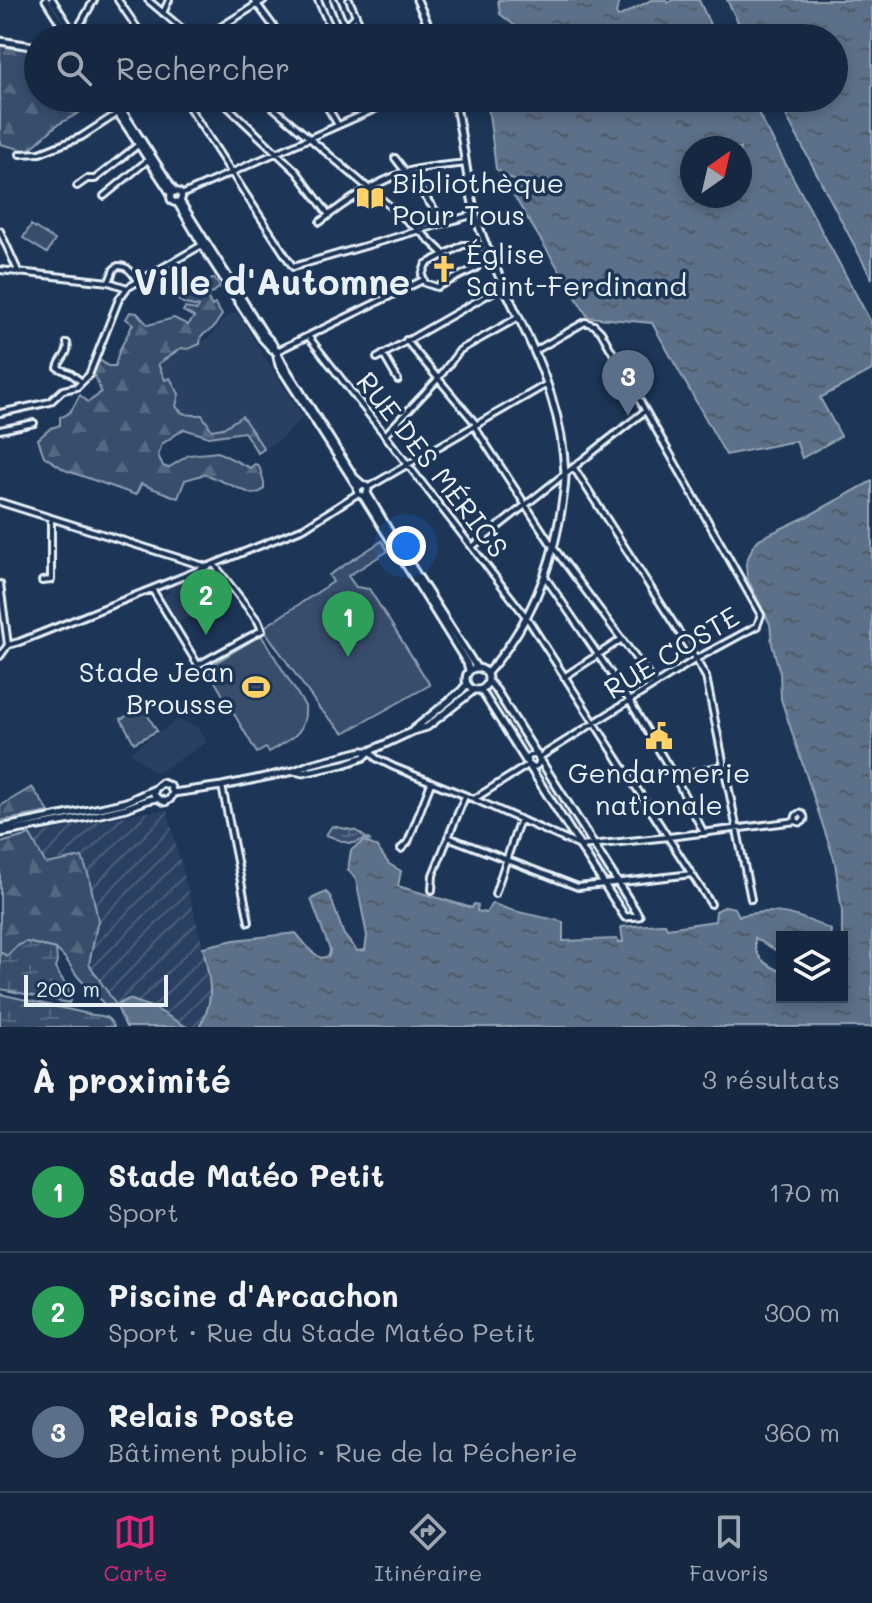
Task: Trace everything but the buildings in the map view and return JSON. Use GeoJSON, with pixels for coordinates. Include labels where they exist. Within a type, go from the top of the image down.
{"type":"FeatureCollection","features":[{"type":"Feature","properties":{"kind":"street"},"geometry":{"type":"LineString","coordinates":[[49,0],[65,24]]}},
{"type":"Feature","properties":{"kind":"street"},"geometry":{"type":"LineString","coordinates":[[80,24],[94,0]]}},
{"type":"Feature","properties":{"kind":"street"},"geometry":{"type":"LineString","coordinates":[[118,0],[134,24]]}},
{"type":"Feature","properties":{"kind":"street"},"geometry":{"type":"LineString","coordinates":[[148,0],[176,24]]}},
{"type":"Feature","properties":{"kind":"street"},"geometry":{"type":"LineString","coordinates":[[163,13],[169,0]]}},
{"type":"Feature","properties":{"kind":"street"},"geometry":{"type":"LineString","coordinates":[[224,24],[264,0]]}},
{"type":"Feature","properties":{"kind":"street"},"geometry":{"type":"LineString","coordinates":[[318,0],[329,24]]}},
{"type":"Feature","properties":{"kind":"street"},"geometry":{"type":"LineString","coordinates":[[334,0],[344,24]]}},
{"type":"Feature","properties":{"kind":"street"},"geometry":{"type":"LineString","coordinates":[[349,0],[360,24]]}},
{"type":"Feature","properties":{"kind":"street"},"geometry":{"type":"LineString","coordinates":[[417,0],[428,24]]}},
{"type":"Feature","properties":{"kind":"street"},"geometry":{"type":"LineString","coordinates":[[256,2],[272,24]]}},
{"type":"Feature","properties":{"kind":"street"},"geometry":{"type":"LineString","coordinates":[[348,24],[356,15]]}},
{"type":"Feature","properties":{"kind":"street"},"geometry":{"type":"LineString","coordinates":[[0,41],[24,45]]}},
{"type":"Feature","properties":{"kind":"street"},"geometry":{"type":"LineString","coordinates":[[120,112],[272,343],[279,365],[476,667],[487,673],[488,681],[639,916],[625,917],[528,765],[477,690],[467,684]]}},
{"type":"Feature","properties":{"kind":"street"},"geometry":{"type":"LineString","coordinates":[[192,112],[293,267],[475,214]]}},
{"type":"Feature","properties":{"kind":"street"},"geometry":{"type":"LineString","coordinates":[[233,112],[297,172],[329,215]]}},
{"type":"Feature","properties":{"kind":"street"},"geometry":{"type":"LineString","coordinates":[[279,112],[444,254]]}},
{"type":"Feature","properties":{"kind":"street"},"geometry":{"type":"LineString","coordinates":[[330,112],[338,125]]}},
{"type":"Feature","properties":{"kind":"street"},"geometry":{"type":"LineString","coordinates":[[177,197],[368,112]]}},
{"type":"Feature","properties":{"kind":"street"},"geometry":{"type":"LineString","coordinates":[[457,112],[475,214],[535,351],[552,398],[565,476],[545,577],[515,639],[487,673]]}},
{"type":"Feature","properties":{"kind":"street"},"geometry":{"type":"LineString","coordinates":[[20,154],[40,153],[81,137],[118,113],[148,160],[177,197],[202,245],[262,338],[275,352]]}},
{"type":"Feature","properties":{"kind":"street"},"geometry":{"type":"LineString","coordinates":[[77,186],[87,179],[95,179],[138,145]]}},
{"type":"Feature","properties":{"kind":"street"},"geometry":{"type":"LineString","coordinates":[[395,158],[445,223]]}},
{"type":"Feature","properties":{"kind":"street"},"geometry":{"type":"LineString","coordinates":[[104,196],[148,160]]}},
{"type":"Feature","properties":{"kind":"street"},"geometry":{"type":"LineString","coordinates":[[320,222],[370,188],[405,172],[466,163]]}},
{"type":"Feature","properties":{"kind":"street"},"geometry":{"type":"LineString","coordinates":[[0,231],[19,273]]}},
{"type":"Feature","properties":{"kind":"street"},"geometry":{"type":"LineString","coordinates":[[0,413],[50,402],[58,393],[74,389],[89,375],[119,299],[127,288],[202,245]]}},
{"type":"Feature","properties":{"kind":"street"},"geometry":{"type":"LineString","coordinates":[[463,245],[470,245],[478,252],[480,264],[476,268],[437,287],[423,280],[424,267],[444,254],[463,245]]}},
{"type":"Feature","properties":{"kind":"street"},"geometry":{"type":"LineString","coordinates":[[478,252],[487,247]]}},
{"type":"Feature","properties":{"kind":"street"},"geometry":{"type":"LineString","coordinates":[[109,282],[118,266],[125,266],[138,281]]}},
{"type":"Feature","properties":{"kind":"street"},"geometry":{"type":"LineString","coordinates":[[0,270],[109,282],[127,288]]}},
{"type":"Feature","properties":{"kind":"street"},"geometry":{"type":"LineString","coordinates":[[275,352],[423,280]]}},
{"type":"Feature","properties":{"kind":"street"},"geometry":{"type":"LineString","coordinates":[[377,358],[505,285]]}},
{"type":"Feature","properties":{"kind":"street"},"geometry":{"type":"LineString","coordinates":[[385,435],[460,350],[519,317]]}},
{"type":"Feature","properties":{"kind":"street"},"geometry":{"type":"LineString","coordinates":[[472,547],[645,411],[601,332],[594,325],[585,322],[535,351]]}},
{"type":"Feature","properties":{"kind":"street","name":"RUE DES MÉRICS"},"geometry":{"type":"LineString","coordinates":[[308,336],[527,618],[711,904]]}},
{"type":"Feature","properties":{"kind":"street"},"geometry":{"type":"LineString","coordinates":[[406,340],[475,425],[553,547],[655,684]]}},
{"type":"Feature","properties":{"kind":"street"},"geometry":{"type":"LineString","coordinates":[[67,343],[68,352],[58,368],[82,382]]}},
{"type":"Feature","properties":{"kind":"street"},"geometry":{"type":"LineString","coordinates":[[383,354],[398,380]]}},
{"type":"Feature","properties":{"kind":"street"},"geometry":{"type":"LineString","coordinates":[[0,656],[8,645],[304,528],[363,490],[547,384]]}},
{"type":"Feature","properties":{"kind":"street","name":"RUE COSTE"},"geometry":{"type":"LineString","coordinates":[[528,765],[536,766],[538,758],[696,659],[757,626],[760,621],[761,615],[645,411]]}},
{"type":"Feature","properties":{"kind":"street"},"geometry":{"type":"LineString","coordinates":[[0,430],[34,423]]}},
{"type":"Feature","properties":{"kind":"street"},"geometry":{"type":"LineString","coordinates":[[574,468],[706,677],[751,899]]}},
{"type":"Feature","properties":{"kind":"street"},"geometry":{"type":"LineString","coordinates":[[363,490],[469,670]]}},
{"type":"Feature","properties":{"kind":"street"},"geometry":{"type":"LineString","coordinates":[[0,502],[207,567]]}},
{"type":"Feature","properties":{"kind":"street"},"geometry":{"type":"LineString","coordinates":[[42,581],[51,580],[51,518]]}},
{"type":"Feature","properties":{"kind":"street"},"geometry":{"type":"LineString","coordinates":[[152,589],[198,665],[262,630],[214,564]]}},
{"type":"Feature","properties":{"kind":"street"},"geometry":{"type":"LineString","coordinates":[[545,577],[629,700],[704,833]]}},
{"type":"Feature","properties":{"kind":"street"},"geometry":{"type":"LineString","coordinates":[[0,584],[8,645]]}},
{"type":"Feature","properties":{"kind":"street"},"geometry":{"type":"LineString","coordinates":[[564,677],[622,639]]}},
{"type":"Feature","properties":{"kind":"street"},"geometry":{"type":"LineString","coordinates":[[467,684],[469,670],[476,667]]}},
{"type":"Feature","properties":{"kind":"street"},"geometry":{"type":"LineString","coordinates":[[173,793],[294,771],[311,764],[370,751],[427,727],[488,681]]}},
{"type":"Feature","properties":{"kind":"street"},"geometry":{"type":"LineString","coordinates":[[413,731],[467,684]]}},
{"type":"Feature","properties":{"kind":"street"},"geometry":{"type":"LineString","coordinates":[[370,751],[376,758],[394,767],[580,846],[796,821]]}},
{"type":"Feature","properties":{"kind":"street"},"geometry":{"type":"LineString","coordinates":[[474,799],[528,765]]}},
{"type":"Feature","properties":{"kind":"street"},"geometry":{"type":"LineString","coordinates":[[677,781],[694,772],[723,766]]}},
{"type":"Feature","properties":{"kind":"street"},"geometry":{"type":"LineString","coordinates":[[0,831],[126,802],[155,789],[159,784],[165,783],[173,793],[168,801],[162,802],[154,794],[155,789]]}},
{"type":"Feature","properties":{"kind":"street"},"geometry":{"type":"LineString","coordinates":[[401,849],[408,842],[431,783]]}},
{"type":"Feature","properties":{"kind":"street"},"geometry":{"type":"LineString","coordinates":[[222,786],[249,922]]}},
{"type":"Feature","properties":{"kind":"street"},"geometry":{"type":"LineString","coordinates":[[432,890],[433,875],[465,796]]}},
{"type":"Feature","properties":{"kind":"street"},"geometry":{"type":"LineString","coordinates":[[0,831],[88,817],[157,798]]}},
{"type":"Feature","properties":{"kind":"street"},"geometry":{"type":"LineString","coordinates":[[565,823],[575,816]]}},
{"type":"Feature","properties":{"kind":"street"},"geometry":{"type":"LineString","coordinates":[[495,894],[520,819]]}},
{"type":"Feature","properties":{"kind":"street"},"geometry":{"type":"LineString","coordinates":[[448,837],[578,887],[692,874]]}},
{"type":"Feature","properties":{"kind":"shaded area"},"geometry":{"type":"Polygon","coordinates":[[[236,311],[303,418],[282,438],[258,453],[244,432],[209,437],[184,429],[162,444],[155,362],[182,345],[210,337],[224,319],[236,311]]]}},
{"type":"Feature","properties":{"kind":"shaded area"},"geometry":{"type":"Polygon","coordinates":[[[210,572],[224,587],[207,612],[179,622],[163,596],[170,592],[168,588],[210,572]]]}},
{"type":"Feature","properties":{"kind":"shaded area"},"geometry":{"type":"Polygon","coordinates":[[[177,720],[196,726],[207,742],[156,774],[130,752],[177,720]]]}},
{"type":"Feature","properties":{"kind":"shaded area"},"geometry":{"type":"Polygon","coordinates":[[[167,810],[212,991],[208,1012],[199,1027],[187,1027],[154,1008],[129,999],[116,1005],[89,964],[98,920],[82,858],[46,864],[30,835],[167,810]]]}},
{"type":"Feature","properties":{"kind":"green space"},"geometry":{"type":"Polygon","coordinates":[[[0,45],[24,49],[24,112],[81,112],[57,125],[28,151],[0,144],[0,45]]]}},
{"type":"Feature","properties":{"kind":"green space"},"geometry":{"type":"Polygon","coordinates":[[[31,225],[55,240],[47,253],[23,238],[31,225]]]}},
{"type":"Feature","properties":{"kind":"green space"},"geometry":{"type":"Polygon","coordinates":[[[214,278],[220,287],[207,297],[222,315],[213,328],[201,336],[200,344],[188,349],[181,348],[158,364],[165,380],[170,378],[179,394],[176,406],[181,412],[202,415],[212,430],[223,428],[242,416],[264,449],[258,453],[244,432],[209,437],[184,429],[162,444],[158,455],[163,466],[168,468],[189,455],[218,452],[250,468],[255,464],[259,466],[264,489],[252,494],[205,474],[185,480],[178,498],[141,484],[136,495],[65,470],[44,456],[38,439],[60,425],[60,417],[70,412],[80,395],[88,402],[101,391],[93,372],[101,361],[115,366],[133,324],[126,319],[130,312],[137,313],[148,325],[174,318],[188,325],[194,317],[183,311],[185,308],[197,310],[199,307],[171,296],[173,285],[198,288],[214,278]]]}},
{"type":"Feature","properties":{"kind":"green space"},"geometry":{"type":"Polygon","coordinates":[[[382,541],[388,551],[348,576],[356,587],[369,589],[430,685],[344,733],[320,709],[263,628],[333,582],[329,575],[382,541]]]}},
{"type":"Feature","properties":{"kind":"green space","name":"Stade Jean Brousse"},"geometry":{"type":"Polygon","coordinates":[[[261,635],[305,706],[305,715],[300,729],[291,739],[269,752],[266,748],[257,753],[207,668],[261,635]]]}},
{"type":"Feature","properties":{"kind":"green space"},"geometry":{"type":"Polygon","coordinates":[[[143,707],[157,731],[134,743],[121,719],[143,707]]]}},
{"type":"Feature","properties":{"kind":"green space"},"geometry":{"type":"Polygon","coordinates":[[[32,787],[49,812],[0,821],[0,806],[32,787]]]}},
{"type":"Feature","properties":{"kind":"green space"},"geometry":{"type":"Polygon","coordinates":[[[332,826],[356,831],[371,841],[364,839],[349,843],[326,835],[332,826]]]}},
{"type":"Feature","properties":{"kind":"green space"},"geometry":{"type":"Polygon","coordinates":[[[30,835],[46,864],[82,857],[98,920],[89,964],[116,1005],[105,1005],[56,949],[27,942],[17,946],[7,956],[0,952],[0,843],[30,835]]]}},
{"type":"Feature","properties":{"kind":"green space"},"geometry":{"type":"Polygon","coordinates":[[[26,942],[56,949],[55,968],[68,988],[69,1003],[0,989],[0,952],[7,956],[26,942]]]}},
{"type":"Feature","properties":{"kind":"green space"},"geometry":{"type":"Polygon","coordinates":[[[0,994],[103,1016],[114,1027],[0,1027],[0,994]]]}},
{"type":"Feature","properties":{"kind":"water"},"geometry":{"type":"Polygon","coordinates":[[[498,0],[619,0],[618,17],[651,0],[666,0],[668,3],[673,0],[699,0],[710,24],[513,24],[500,14],[498,0]]]}},
{"type":"Feature","properties":{"kind":"water"},"geometry":{"type":"Polygon","coordinates":[[[727,0],[872,0],[872,279],[784,112],[848,112],[848,24],[739,24],[727,0]]]}},
{"type":"Feature","properties":{"kind":"water"},"geometry":{"type":"Polygon","coordinates":[[[489,112],[758,112],[872,324],[872,370],[820,398],[841,436],[802,458],[796,441],[726,455],[652,323],[588,317],[514,196],[518,183],[496,169],[489,112]]]}},
{"type":"Feature","properties":{"kind":"water"},"geometry":{"type":"Polygon","coordinates":[[[872,481],[872,1027],[199,1027],[210,997],[203,947],[296,933],[321,958],[329,956],[330,950],[311,899],[326,892],[344,935],[357,951],[365,950],[367,936],[356,879],[348,870],[351,850],[364,841],[377,847],[389,864],[401,871],[398,886],[472,908],[474,904],[478,905],[477,911],[486,913],[492,903],[563,922],[563,941],[617,939],[623,942],[621,927],[665,924],[667,928],[715,921],[716,911],[726,906],[735,908],[739,916],[776,912],[797,916],[831,931],[776,931],[776,950],[755,938],[758,955],[776,969],[776,1003],[848,1003],[848,931],[842,931],[835,862],[781,699],[780,673],[770,624],[747,578],[746,563],[759,539],[872,481]]]}},
{"type":"Feature","properties":{"kind":"water"},"geometry":{"type":"Polygon","coordinates":[[[129,999],[154,1008],[187,1027],[126,1027],[116,1005],[129,999]]]}},
{"type":"Feature","properties":{"kind":"place","name":"Bibliothèque Pour Tous"},"geometry":{"type":"Point","coordinates":[370,198]}},
{"type":"Feature","properties":{"kind":"place","name":"Église Saint-Ferdinand"},"geometry":{"type":"Point","coordinates":[444,269]}},
{"type":"Feature","properties":{"kind":"place","name":"Relais Poste"},"geometry":{"type":"Point","coordinates":[628,416]}},
{"type":"Feature","properties":{"kind":"place","name":"Piscine d'Arcachon"},"geometry":{"type":"Point","coordinates":[206,635]}},
{"type":"Feature","properties":{"kind":"place","name":"Stade Matéo Petit"},"geometry":{"type":"Point","coordinates":[348,657]}},
{"type":"Feature","properties":{"kind":"place","name":"Stade Jean Brousse"},"geometry":{"type":"Point","coordinates":[256,687]}},
{"type":"Feature","properties":{"kind":"place","name":"Gendarmerie nationale"},"geometry":{"type":"Point","coordinates":[659,736]}},
{"type":"Feature","properties":{"kind":"district","name":"Ville d'Automne"},"geometry":{"type":"Point","coordinates":[272,280]}}]}
